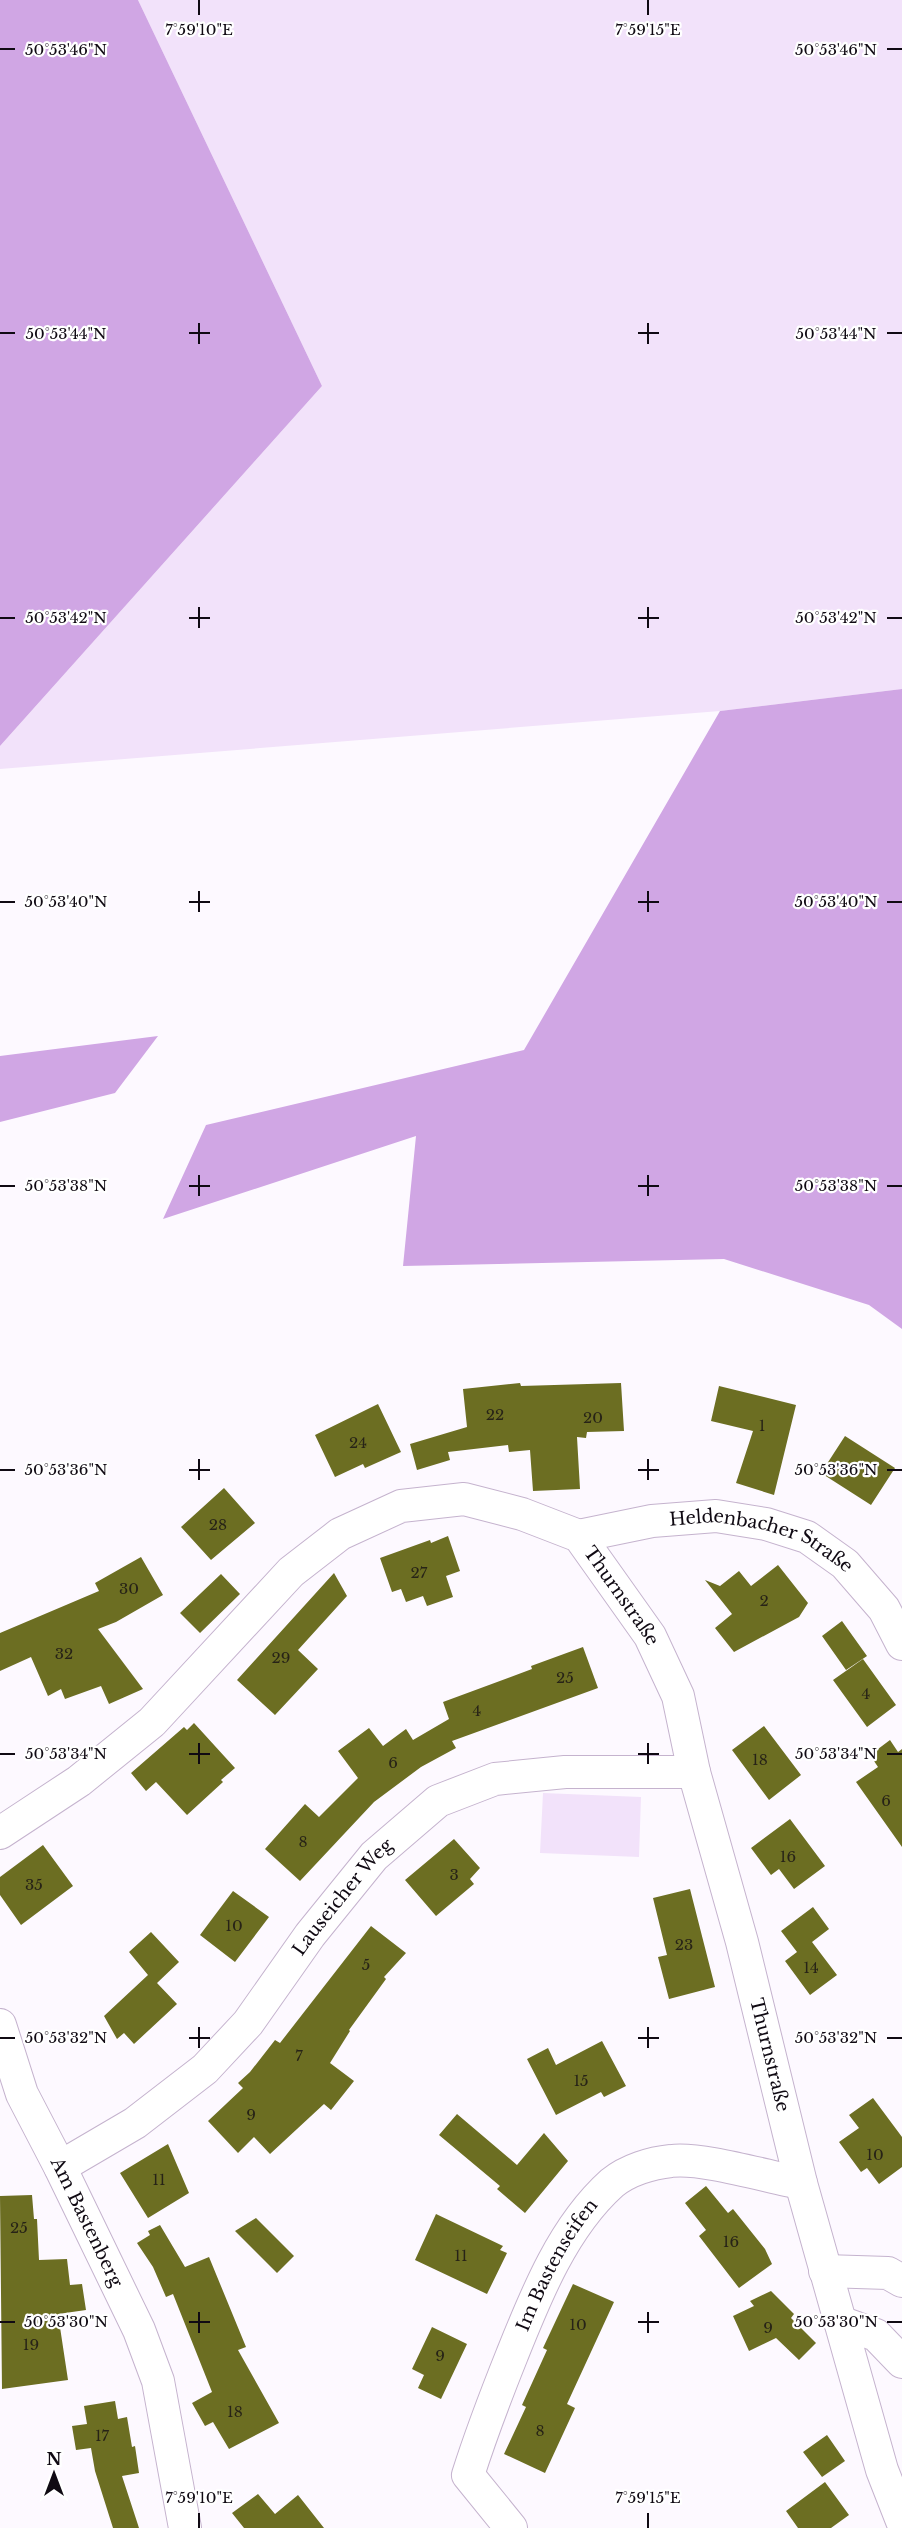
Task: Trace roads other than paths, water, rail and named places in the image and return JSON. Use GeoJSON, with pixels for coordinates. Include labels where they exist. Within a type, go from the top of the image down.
{"type":"FeatureCollection","features":[{"type":"Feature","properties":{"kind":"street","name":"Thurnstraße"},"geometry":{"type":"LineString","coordinates":[[0,1833],[79,1781],[152,1722],[291,1572],[340,1534],[401,1506],[464,1499],[522,1514],[579,1536],[650,1636],[678,1696],[694,1772],[742,1942],[801,2183],[882,2470],[902,2521]]}},
{"type":"Feature","properties":{"kind":"street","name":"Heldenbacher Straße"},"geometry":{"type":"LineString","coordinates":[[579,1536],[652,1521],[716,1516],[766,1524],[807,1537],[845,1564],[884,1609],[902,1644]]}},
{"type":"Feature","properties":{"kind":"street","name":"Lauseicher Weg"},"geometry":{"type":"LineString","coordinates":[[60,2167],[135,2123],[205,2069],[248,2023],[310,1935],[374,1856],[438,1801],[495,1779],[565,1772],[694,1772]]}},
{"type":"Feature","properties":{"kind":"street","name":"Am Bastenberg"},"geometry":{"type":"LineString","coordinates":[[0,2025],[22,2094],[139,2330],[158,2381],[185,2528]]}},
{"type":"Feature","properties":{"kind":"street","name":"Im Bastenseifen"},"geometry":{"type":"LineString","coordinates":[[511,2528],[468,2475],[483,2426],[535,2297],[580,2217],[614,2182],[642,2166],[673,2160],[704,2163],[801,2183]]}},
{"type":"Feature","properties":{"kind":"street"},"geometry":{"type":"LineString","coordinates":[[825,2271],[888,2273],[902,2281]]}},
{"type":"Feature","properties":{"kind":"street"},"geometry":{"type":"LineString","coordinates":[[840,2322],[876,2335],[902,2362]]}}]}
